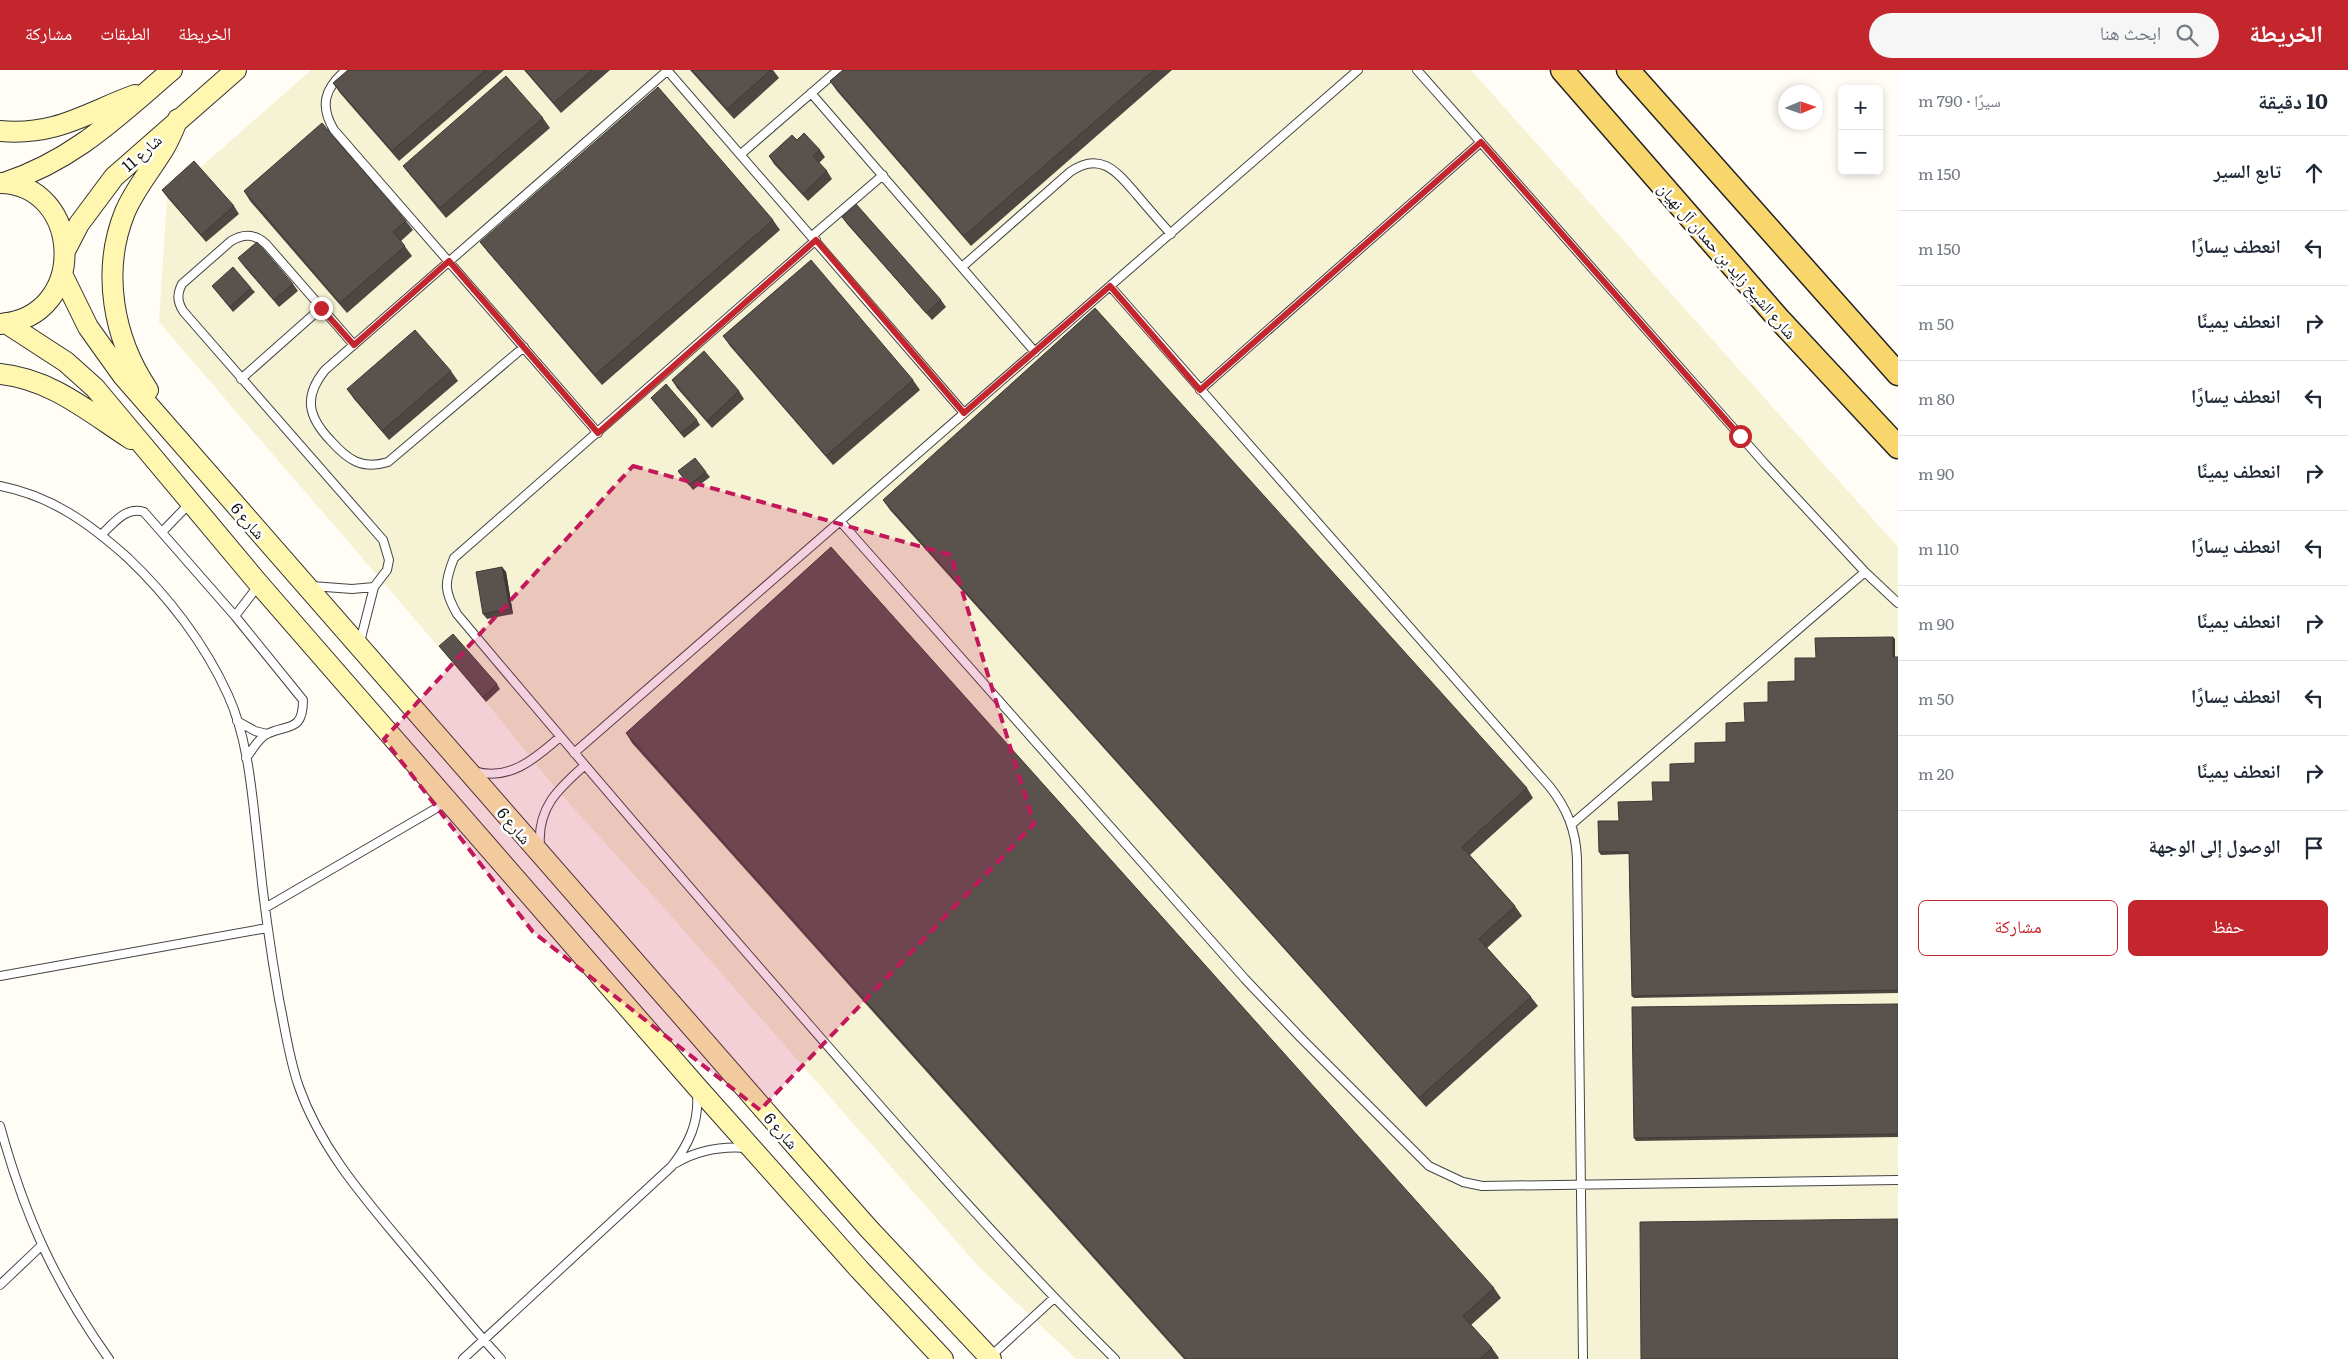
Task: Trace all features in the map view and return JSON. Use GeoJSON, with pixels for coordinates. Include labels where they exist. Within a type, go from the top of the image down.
{"type":"FeatureCollection","features":[{"type":"Feature","properties":{"kind":"main road","name":"شارع الشيخ زايد بن حمدان آل نهيان"},"geometry":{"type":"LineString","coordinates":[[1562,70],[1778,318],[1898,447]]}},
{"type":"Feature","properties":{"kind":"main road"},"geometry":{"type":"LineString","coordinates":[[1628,70],[1898,374]]}},
{"type":"Feature","properties":{"kind":"street"},"geometry":{"type":"LineString","coordinates":[[2,183],[28,175],[56,162],[83,145],[172,70]]}},
{"type":"Feature","properties":{"kind":"street","name":"شارع 11"},"geometry":{"type":"LineString","coordinates":[[65,251],[79,224],[114,177],[236,70]]}},
{"type":"Feature","properties":{"kind":"street"},"geometry":{"type":"LineString","coordinates":[[0,131],[42,130],[72,122],[148,90]]}},
{"type":"Feature","properties":{"kind":"street"},"geometry":{"type":"LineString","coordinates":[[172,430],[138,376],[126,350],[117,324],[112,267],[116,239],[125,212],[138,186],[165,146],[178,119]]}},
{"type":"Feature","properties":{"kind":"street"},"geometry":{"type":"LineString","coordinates":[[2,183],[28,191],[47,205],[57,219],[63,234],[65,251],[62,274],[56,289],[35,312],[21,319],[3,323]]}},
{"type":"Feature","properties":{"kind":"street","name":"شارع 6"},"geometry":{"type":"LineString","coordinates":[[62,274],[88,327],[104,352],[541,856],[869,1229],[990,1358]]}},
{"type":"Feature","properties":{"kind":"street","name":"شارع 6"},"geometry":{"type":"LineString","coordinates":[[3,323],[66,362],[95,388],[259,584],[750,1148],[858,1270],[943,1359]]}},
{"type":"Feature","properties":{"kind":"street"},"geometry":{"type":"LineString","coordinates":[[0,374],[16,375],[51,387],[143,446]]}},
{"type":"Feature","properties":{"kind":"lane"},"geometry":{"type":"LineString","coordinates":[[346,70],[332,84],[326,95],[325,107],[328,119],[341,137],[598,433]]}},
{"type":"Feature","properties":{"kind":"lane"},"geometry":{"type":"LineString","coordinates":[[524,347],[388,462],[376,466],[363,465],[351,461],[320,429],[313,418],[310,405],[312,392],[317,380],[354,345],[667,70],[964,413]]}},
{"type":"Feature","properties":{"kind":"lane"},"geometry":{"type":"LineString","coordinates":[[740,154],[838,70]]}},
{"type":"Feature","properties":{"kind":"lane"},"geometry":{"type":"LineString","coordinates":[[574,753],[1358,70]]}},
{"type":"Feature","properties":{"kind":"lane"},"geometry":{"type":"LineString","coordinates":[[1417,70],[1746,443],[1865,572],[1898,603]]}},
{"type":"Feature","properties":{"kind":"lane"},"geometry":{"type":"LineString","coordinates":[[811,93],[1035,352]]}},
{"type":"Feature","properties":{"kind":"lane"},"geometry":{"type":"LineString","coordinates":[[1200,390],[1481,142]]}},
{"type":"Feature","properties":{"kind":"lane"},"geometry":{"type":"LineString","coordinates":[[962,267],[1070,172],[1086,164],[1096,163],[1114,170],[1171,234]]}},
{"type":"Feature","properties":{"kind":"lane"},"geometry":{"type":"LineString","coordinates":[[883,175],[598,433],[454,558],[447,576],[447,596],[457,614],[584,766],[962,1199],[1054,1298],[1116,1359]]}},
{"type":"Feature","properties":{"kind":"lane"},"geometry":{"type":"LineString","coordinates":[[354,345],[266,244],[253,236],[238,237],[231,240],[187,279],[179,290],[179,305],[241,379],[383,540],[388,550],[388,565],[381,580],[374,586],[365,616],[360,646]]}},
{"type":"Feature","properties":{"kind":"lane"},"geometry":{"type":"LineString","coordinates":[[1110,286],[1550,787],[1563,804],[1572,824],[1577,853],[1583,1359]]}},
{"type":"Feature","properties":{"kind":"lane"},"geometry":{"type":"LineString","coordinates":[[241,379],[321,308]]}},
{"type":"Feature","properties":{"kind":"lane"},"geometry":{"type":"LineString","coordinates":[[0,486],[17,489],[48,500],[77,516],[102,534],[164,596],[210,661],[229,696],[246,758],[265,908],[287,1043],[298,1086],[315,1127],[339,1165],[366,1200],[501,1359]]}},
{"type":"Feature","properties":{"kind":"lane"},"geometry":{"type":"LineString","coordinates":[[162,532],[190,503]]}},
{"type":"Feature","properties":{"kind":"lane"},"geometry":{"type":"LineString","coordinates":[[102,534],[127,512],[137,510],[144,512],[235,616],[303,700],[301,716],[296,723],[287,729],[267,734],[254,731],[237,721]]}},
{"type":"Feature","properties":{"kind":"lane"},"geometry":{"type":"LineString","coordinates":[[840,521],[1245,978],[1414,1153],[1446,1176],[1482,1186],[1898,1180]]}},
{"type":"Feature","properties":{"kind":"lane"},"geometry":{"type":"LineString","coordinates":[[1572,824],[1865,572]]}},
{"type":"Feature","properties":{"kind":"lane"},"geometry":{"type":"LineString","coordinates":[[235,616],[259,584]]}},
{"type":"Feature","properties":{"kind":"lane"},"geometry":{"type":"LineString","coordinates":[[306,584],[352,589],[374,586]]}},
{"type":"Feature","properties":{"kind":"lane"},"geometry":{"type":"LineString","coordinates":[[246,758],[256,744],[267,734]]}},
{"type":"Feature","properties":{"kind":"lane"},"geometry":{"type":"LineString","coordinates":[[465,768],[492,773],[520,768],[532,761],[560,737]]}},
{"type":"Feature","properties":{"kind":"lane"},"geometry":{"type":"LineString","coordinates":[[541,856],[540,838],[542,822],[548,805],[557,790],[584,766]]}},
{"type":"Feature","properties":{"kind":"lane"},"geometry":{"type":"LineString","coordinates":[[265,908],[447,801]]}},
{"type":"Feature","properties":{"kind":"lane"},"geometry":{"type":"LineString","coordinates":[[0,976],[268,928]]}},
{"type":"Feature","properties":{"kind":"lane"},"geometry":{"type":"LineString","coordinates":[[672,1166],[691,1137],[698,1104],[697,1087]]}},
{"type":"Feature","properties":{"kind":"lane"},"geometry":{"type":"LineString","coordinates":[[0,1126],[8,1155],[41,1246],[78,1314],[109,1359]]}},
{"type":"Feature","properties":{"kind":"lane"},"geometry":{"type":"LineString","coordinates":[[462,1359],[672,1166],[686,1157],[718,1148],[750,1148]]}},
{"type":"Feature","properties":{"kind":"lane"},"geometry":{"type":"LineString","coordinates":[[0,1285],[41,1246]]}},
{"type":"Feature","properties":{"kind":"lane"},"geometry":{"type":"LineString","coordinates":[[990,1358],[1054,1298]]}},
{"type":"Feature","properties":{"kind":"highlighted area"},"geometry":{"type":"Polygon","coordinates":[[[633,466],[951,555],[1034,824],[760,1110],[533,932],[384,739],[633,466]]]}},
{"type":"Feature","properties":{"kind":"shaded area"},"geometry":{"type":"Polygon","coordinates":[[[311,70],[1471,70],[1898,547],[1898,1359],[1076,1359],[978,1266],[666,910],[557,790],[486,702],[159,322],[167,197],[311,70]]]}},
{"type":"Feature","properties":{"kind":"building"},"geometry":{"type":"Polygon","coordinates":[[[348,70],[486,70],[392,151],[333,83],[348,70]]]}},
{"type":"Feature","properties":{"kind":"building"},"geometry":{"type":"Polygon","coordinates":[[[525,70],[592,70],[554,103],[525,70]]]}},
{"type":"Feature","properties":{"kind":"building"},"geometry":{"type":"Polygon","coordinates":[[[692,70],[771,70],[727,109],[692,70]]]}},
{"type":"Feature","properties":{"kind":"building"},"geometry":{"type":"Polygon","coordinates":[[[843,70],[1154,70],[964,236],[830,81],[843,70]]]}},
{"type":"Feature","properties":{"kind":"building"},"geometry":{"type":"Polygon","coordinates":[[[506,76],[543,118],[440,208],[403,166],[506,76]]]}},
{"type":"Feature","properties":{"kind":"building"},"geometry":{"type":"Polygon","coordinates":[[[658,87],[773,220],[595,375],[480,242],[658,87]]]}},
{"type":"Feature","properties":{"kind":"building"},"geometry":{"type":"Polygon","coordinates":[[[322,123],[406,221],[393,232],[405,246],[340,303],[244,191],[322,123]]]}},
{"type":"Feature","properties":{"kind":"building"},"geometry":{"type":"Polygon","coordinates":[[[804,133],[820,150],[813,156],[827,171],[803,194],[769,156],[792,135],[797,140],[804,133]]]}},
{"type":"Feature","properties":{"kind":"building"},"geometry":{"type":"Polygon","coordinates":[[[194,161],[234,206],[201,235],[162,190],[194,161]]]}},
{"type":"Feature","properties":{"kind":"building"},"geometry":{"type":"Polygon","coordinates":[[[856,204],[941,300],[926,313],[842,217],[856,204]]]}},
{"type":"Feature","properties":{"kind":"building"},"geometry":{"type":"Polygon","coordinates":[[[257,242],[293,284],[274,300],[238,258],[257,242]]]}},
{"type":"Feature","properties":{"kind":"building"},"geometry":{"type":"Polygon","coordinates":[[[811,260],[913,380],[826,456],[723,336],[811,260]]]}},
{"type":"Feature","properties":{"kind":"building"},"geometry":{"type":"Polygon","coordinates":[[[233,267],[251,288],[230,307],[212,286],[233,267]]]}},
{"type":"Feature","properties":{"kind":"building"},"geometry":{"type":"Polygon","coordinates":[[[1095,308],[1527,788],[1462,847],[1515,906],[1479,939],[1531,997],[1419,1098],[883,500],[1095,308]]]}},
{"type":"Feature","properties":{"kind":"building"},"geometry":{"type":"Polygon","coordinates":[[[415,330],[451,371],[382,431],[347,389],[415,330]]]}},
{"type":"Feature","properties":{"kind":"building"},"geometry":{"type":"Polygon","coordinates":[[[704,351],[739,391],[707,421],[672,380],[704,351]]]}},
{"type":"Feature","properties":{"kind":"building"},"geometry":{"type":"Polygon","coordinates":[[[666,384],[697,420],[681,433],[651,398],[666,384]]]}},
{"type":"Feature","properties":{"kind":"building"},"geometry":{"type":"Polygon","coordinates":[[[695,458],[706,472],[689,485],[678,471],[695,458]]]}},
{"type":"Feature","properties":{"kind":"building"},"geometry":{"type":"Polygon","coordinates":[[[831,547],[1494,1288],[1463,1316],[1492,1348],[1480,1359],[1186,1359],[626,733],[831,547]]]}},
{"type":"Feature","properties":{"kind":"building"},"geometry":{"type":"Polygon","coordinates":[[[502,567],[510,609],[483,614],[476,572],[502,567]]]}},
{"type":"Feature","properties":{"kind":"building"},"geometry":{"type":"Polygon","coordinates":[[[453,634],[497,684],[483,697],[439,646],[453,634]]]}},
{"type":"Feature","properties":{"kind":"building"},"geometry":{"type":"Polygon","coordinates":[[[1893,637],[1893,657],[1898,657],[1898,990],[1632,996],[1629,852],[1599,852],[1598,821],[1619,821],[1618,802],[1653,801],[1652,782],[1670,782],[1670,764],[1695,763],[1695,743],[1726,742],[1726,723],[1745,722],[1744,703],[1768,702],[1768,682],[1795,681],[1795,658],[1816,658],[1815,638],[1893,637]]]}},
{"type":"Feature","properties":{"kind":"building"},"geometry":{"type":"Polygon","coordinates":[[[1898,1004],[1898,1134],[1634,1138],[1632,1007],[1898,1004]]]}},
{"type":"Feature","properties":{"kind":"building"},"geometry":{"type":"Polygon","coordinates":[[[1898,1219],[1898,1359],[1641,1359],[1640,1222],[1898,1219]]]}},
{"type":"Feature","properties":{"kind":"route"},"geometry":{"type":"LineString","coordinates":[[321,308],[354,345],[449,261],[598,433],[816,240],[964,413],[1110,286],[1200,390],[1481,142],[1740,436]]}}]}
